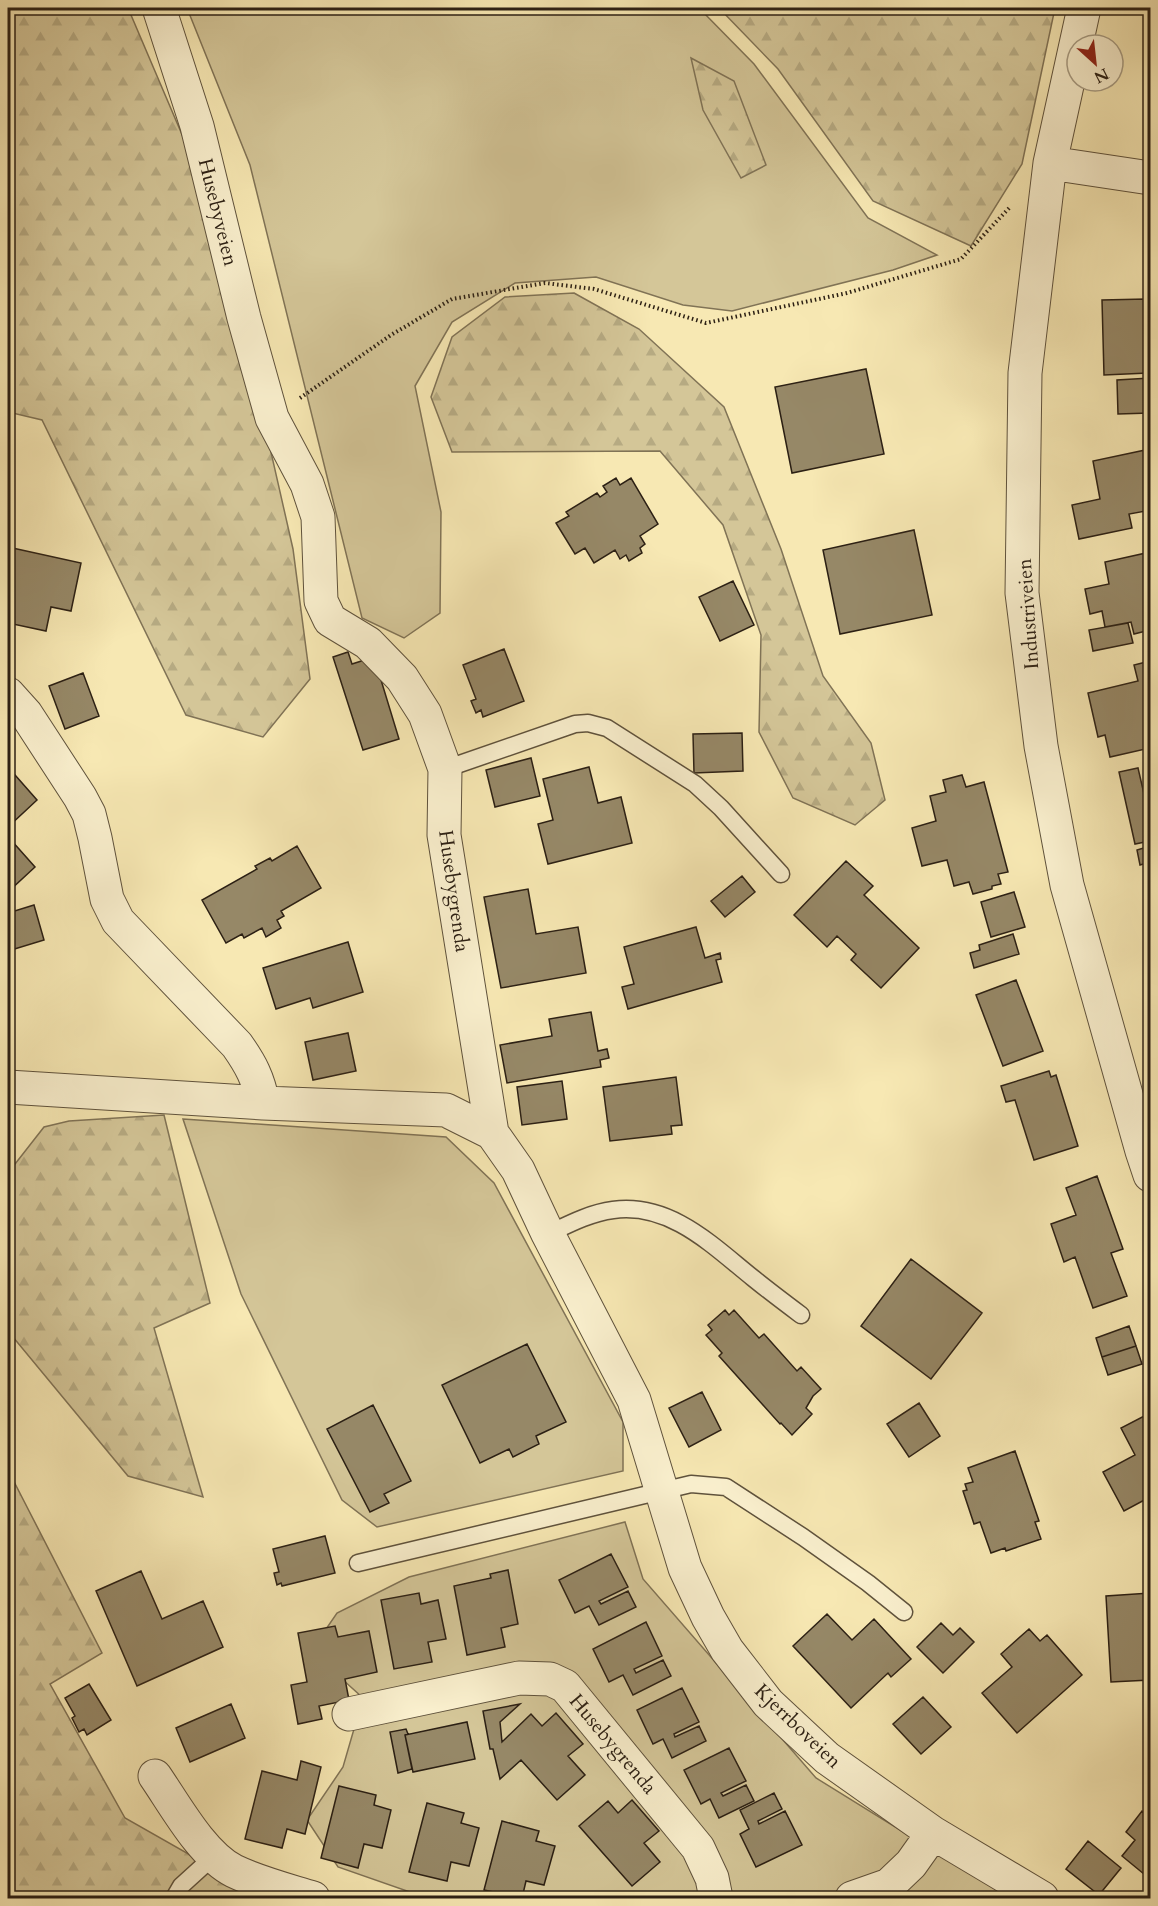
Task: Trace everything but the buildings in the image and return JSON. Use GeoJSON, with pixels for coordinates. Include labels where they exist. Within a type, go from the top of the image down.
{"type":"FeatureCollection","features":[{"type":"Feature","properties":{"kind":"street","name":"Husebyveien"},"geometry":{"type":"LineString","coordinates":[[159,8],[197,126],[244,318],[272,418]]}},
{"type":"Feature","properties":{"kind":"street","name":"Industriveien"},"geometry":{"type":"LineString","coordinates":[[1084,8],[1050,163],[1025,373],[1023,593],[1041,746],[1067,885],[1150,1175]]}},
{"type":"Feature","properties":{"kind":"street"},"geometry":{"type":"LineString","coordinates":[[1050,163],[1150,178]]}},
{"type":"Feature","properties":{"kind":"street","name":"Husebygrenda"},"geometry":{"type":"LineString","coordinates":[[272,418],[307,484],[318,517],[321,601],[330,620],[368,643],[402,678],[425,714],[445,769],[444,834],[492,1133],[518,1170],[548,1234],[634,1400]]}},
{"type":"Feature","properties":{"kind":"street"},"geometry":{"type":"LineString","coordinates":[[8,694],[26,714],[89,814],[106,899],[118,921],[237,1045],[251,1065],[263,1102]]}},
{"type":"Feature","properties":{"kind":"street","name":"Husebygrenda"},"geometry":{"type":"LineString","coordinates":[[8,1087],[446,1110],[492,1133]]}},
{"type":"Feature","properties":{"kind":"street","name":"Kjerrboveien"},"geometry":{"type":"LineString","coordinates":[[634,1400],[685,1568],[708,1617],[727,1650],[768,1703],[827,1758],[933,1833],[1042,1899]]}},
{"type":"Feature","properties":{"kind":"street","name":"Husebygrenda"},"geometry":{"type":"LineString","coordinates":[[349,1714],[519,1678],[550,1680],[565,1686],[698,1848],[712,1878],[716,1899]]}},
{"type":"Feature","properties":{"kind":"street"},"geometry":{"type":"LineString","coordinates":[[155,1776],[198,1839],[214,1856],[232,1870],[313,1899]]}},
{"type":"Feature","properties":{"kind":"street"},"geometry":{"type":"LineString","coordinates":[[852,1899],[889,1885],[911,1864],[933,1833]]}},
{"type":"Feature","properties":{"kind":"lane"},"geometry":{"type":"LineString","coordinates":[[445,769],[575,724],[588,723],[607,728],[695,784],[721,808],[782,874]]}},
{"type":"Feature","properties":{"kind":"lane"},"geometry":{"type":"LineString","coordinates":[[548,1234],[601,1212],[629,1209],[653,1213],[688,1227],[708,1240],[801,1315]]}},
{"type":"Feature","properties":{"kind":"lane"},"geometry":{"type":"LineString","coordinates":[[358,1563],[691,1484],[726,1487],[803,1537],[868,1583],[904,1612]]}},
{"type":"Feature","properties":{"kind":"lane"},"geometry":{"type":"LineString","coordinates":[[174,1899],[181,1886],[214,1856]]}},
{"type":"Feature","properties":{"kind":"path"},"geometry":{"type":"LineString","coordinates":[[272,418],[391,335],[452,299],[544,283],[594,289],[706,323],[847,293],[961,259],[1050,163]]}},
{"type":"Feature","properties":{"kind":"green space"},"geometry":{"type":"Polygon","coordinates":[[[8,8],[128,8],[218,219],[293,549],[310,679],[263,737],[186,715],[42,420],[8,412],[8,8]]]}},
{"type":"Feature","properties":{"kind":"green space"},"geometry":{"type":"Polygon","coordinates":[[[187,8],[699,8],[754,64],[868,218],[937,255],[893,270],[732,311],[683,305],[596,277],[515,283],[452,322],[415,386],[441,512],[440,613],[404,638],[362,618],[250,165],[187,8]]]}},
{"type":"Feature","properties":{"kind":"green space"},"geometry":{"type":"Polygon","coordinates":[[[719,8],[1055,8],[1022,164],[971,246],[873,201],[778,69],[719,8]]]}},
{"type":"Feature","properties":{"kind":"green space"},"geometry":{"type":"Polygon","coordinates":[[[691,58],[734,81],[766,165],[741,178],[703,110],[691,58]]]}},
{"type":"Feature","properties":{"kind":"green space"},"geometry":{"type":"Polygon","coordinates":[[[574,293],[639,329],[724,407],[781,549],[823,676],[871,743],[885,800],[855,825],[793,798],[759,732],[761,635],[723,525],[660,451],[452,452],[431,397],[452,337],[505,297],[574,293]]]}},
{"type":"Feature","properties":{"kind":"green space"},"geometry":{"type":"Polygon","coordinates":[[[164,1115],[210,1303],[154,1328],[203,1497],[128,1476],[8,1331],[8,1173],[44,1127],[69,1121],[164,1115]]]}},
{"type":"Feature","properties":{"kind":"green space"},"geometry":{"type":"Polygon","coordinates":[[[183,1119],[446,1137],[494,1183],[623,1422],[623,1471],[377,1527],[342,1500],[241,1294],[183,1119]]]}},
{"type":"Feature","properties":{"kind":"green space"},"geometry":{"type":"Polygon","coordinates":[[[8,1470],[102,1653],[50,1684],[125,1818],[266,1898],[8,1898],[8,1470]]]}},
{"type":"Feature","properties":{"kind":"green space"},"geometry":{"type":"Polygon","coordinates":[[[625,1522],[643,1579],[816,1778],[1010,1898],[427,1898],[338,1867],[307,1820],[343,1767],[363,1698],[311,1651],[337,1613],[409,1577],[625,1522]]]}}]}
